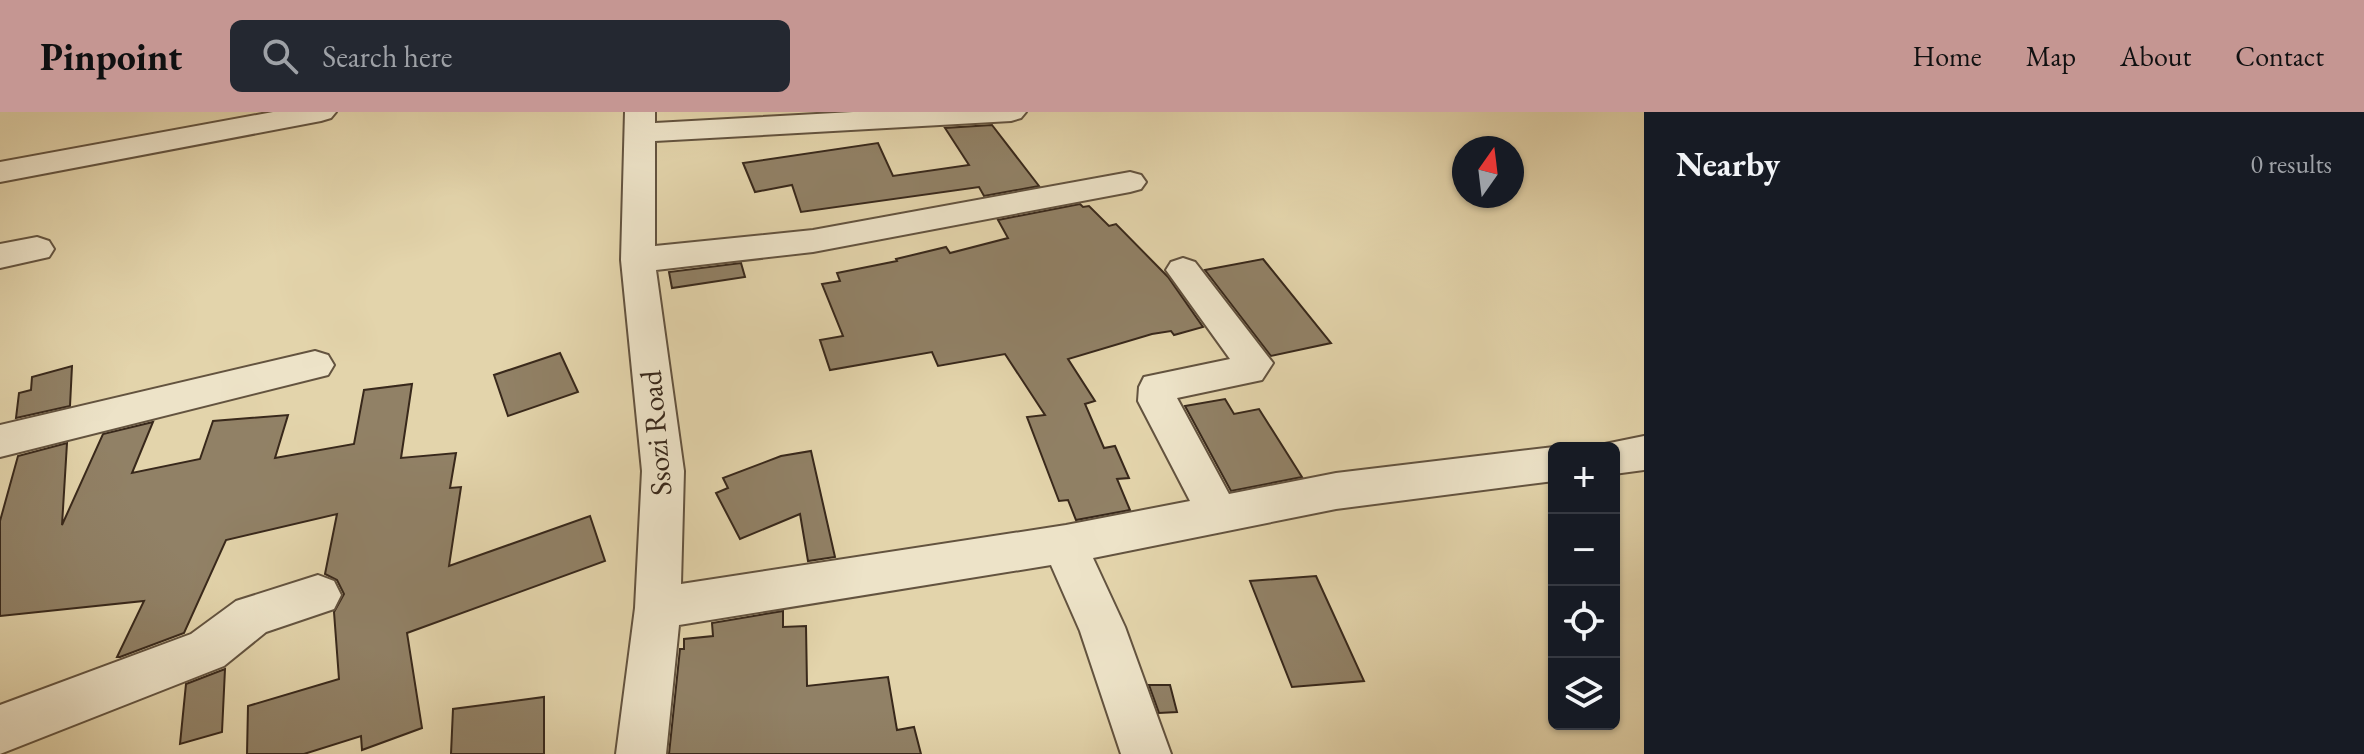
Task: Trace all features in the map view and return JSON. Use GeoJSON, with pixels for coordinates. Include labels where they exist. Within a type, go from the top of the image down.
{"type":"FeatureCollection","features":[{"type":"Feature","properties":{"kind":"street"},"geometry":{"type":"LineString","coordinates":[[0,172],[321,112]]}},
{"type":"Feature","properties":{"kind":"street"},"geometry":{"type":"LineString","coordinates":[[640,123],[1011,112]]}},
{"type":"Feature","properties":{"kind":"street","name":"Ssozi Road"},"geometry":{"type":"LineString","coordinates":[[640,123],[638,260],[663,471],[658,608],[641,754]]}},
{"type":"Feature","properties":{"kind":"street"},"geometry":{"type":"LineString","coordinates":[[638,260],[813,241],[1130,182]]}},
{"type":"Feature","properties":{"kind":"street"},"geometry":{"type":"LineString","coordinates":[[0,256],[37,249]]}},
{"type":"Feature","properties":{"kind":"street"},"geometry":{"type":"LineString","coordinates":[[1183,270],[1254,363],[1249,370],[1158,387],[1157,401],[1218,513]]}},
{"type":"Feature","properties":{"kind":"street"},"geometry":{"type":"LineString","coordinates":[[0,441],[315,365]]}},
{"type":"Feature","properties":{"kind":"street"},"geometry":{"type":"LineString","coordinates":[[1620,456],[1644,453]]}},
{"type":"Feature","properties":{"kind":"street"},"geometry":{"type":"LineString","coordinates":[[658,608],[1066,544],[1336,491],[1548,465]]}},
{"type":"Feature","properties":{"kind":"street"},"geometry":{"type":"LineString","coordinates":[[1066,544],[1080,584],[1102,627],[1146,754]]}},
{"type":"Feature","properties":{"kind":"street"},"geometry":{"type":"LineString","coordinates":[[0,730],[207,650],[252,616],[318,595]]}},
{"type":"Feature","properties":{"kind":"building"},"geometry":{"type":"Polygon","coordinates":[[[992,125],[1039,186],[984,196],[979,187],[801,212],[792,185],[755,192],[743,163],[878,143],[893,176],[969,165],[945,128],[992,125]]]}},
{"type":"Feature","properties":{"kind":"building"},"geometry":{"type":"Polygon","coordinates":[[[1080,204],[1089,206],[1109,226],[1116,224],[1168,277],[1203,327],[1174,335],[1171,331],[1152,334],[1068,359],[1095,401],[1085,404],[1104,448],[1115,446],[1129,478],[1117,479],[1130,510],[1076,520],[1068,500],[1059,501],[1027,417],[1045,415],[1005,354],[938,366],[932,352],[830,370],[820,340],[843,336],[822,284],[840,281],[837,273],[946,247],[950,253],[1008,238],[998,220],[1080,204]]]}},
{"type":"Feature","properties":{"kind":"building"},"geometry":{"type":"Polygon","coordinates":[[[1263,259],[1331,343],[1271,356],[1205,270],[1263,259]]]}},
{"type":"Feature","properties":{"kind":"building"},"geometry":{"type":"Polygon","coordinates":[[[741,263],[745,277],[672,288],[669,272],[741,263]]]}},
{"type":"Feature","properties":{"kind":"building"},"geometry":{"type":"Polygon","coordinates":[[[560,353],[578,392],[508,416],[494,375],[560,353]]]}},
{"type":"Feature","properties":{"kind":"building"},"geometry":{"type":"Polygon","coordinates":[[[72,366],[70,406],[16,418],[19,393],[31,390],[32,377],[72,366]]]}},
{"type":"Feature","properties":{"kind":"building"},"geometry":{"type":"Polygon","coordinates":[[[412,384],[401,458],[456,453],[450,488],[461,487],[449,566],[590,516],[605,561],[407,633],[422,728],[362,750],[361,736],[304,754],[247,754],[248,706],[339,679],[334,612],[344,594],[337,580],[325,574],[337,514],[226,540],[184,633],[120,657],[117,657],[144,601],[0,616],[0,521],[18,456],[67,443],[62,525],[103,434],[153,422],[132,473],[200,459],[213,421],[288,415],[275,458],[354,444],[364,390],[412,384]]]}},
{"type":"Feature","properties":{"kind":"building"},"geometry":{"type":"Polygon","coordinates":[[[1225,399],[1234,414],[1259,409],[1302,477],[1231,491],[1185,406],[1225,399]]]}},
{"type":"Feature","properties":{"kind":"building"},"geometry":{"type":"Polygon","coordinates":[[[811,451],[835,557],[808,561],[800,514],[740,539],[716,493],[728,488],[723,478],[781,456],[811,451]]]}},
{"type":"Feature","properties":{"kind":"building"},"geometry":{"type":"Polygon","coordinates":[[[1316,576],[1364,681],[1292,687],[1250,581],[1316,576]]]}},
{"type":"Feature","properties":{"kind":"building"},"geometry":{"type":"Polygon","coordinates":[[[783,611],[783,627],[806,626],[807,686],[888,677],[897,730],[914,727],[921,754],[669,754],[680,649],[684,649],[684,639],[713,636],[712,623],[783,611]]]}},
{"type":"Feature","properties":{"kind":"building"},"geometry":{"type":"Polygon","coordinates":[[[225,669],[222,732],[180,744],[186,684],[225,669]]]}},
{"type":"Feature","properties":{"kind":"building"},"geometry":{"type":"Polygon","coordinates":[[[1149,685],[1170,685],[1177,712],[1159,713],[1149,685]]]}},
{"type":"Feature","properties":{"kind":"building"},"geometry":{"type":"Polygon","coordinates":[[[544,697],[544,754],[451,754],[453,709],[544,697]]]}}]}
